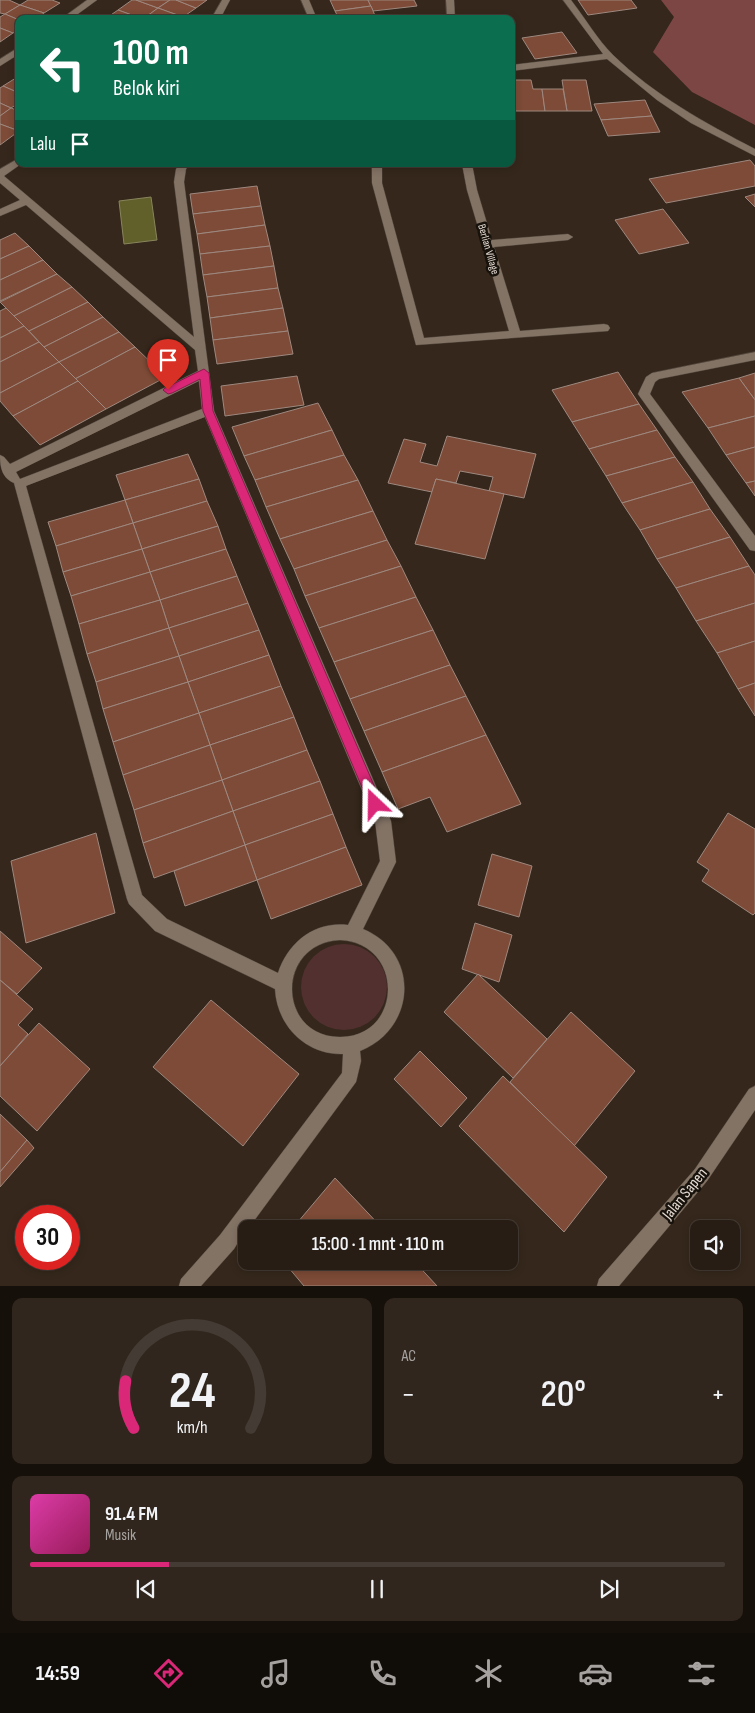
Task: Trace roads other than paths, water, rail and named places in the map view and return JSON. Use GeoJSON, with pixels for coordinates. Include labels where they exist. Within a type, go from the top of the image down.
{"type":"FeatureCollection","features":[{"type":"Feature","properties":{"kind":"street"},"geometry":{"type":"LineString","coordinates":[[71,15],[93,0]]}},
{"type":"Feature","properties":{"kind":"street"},"geometry":{"type":"LineString","coordinates":[[218,15],[226,0]]}},
{"type":"Feature","properties":{"kind":"street"},"geometry":{"type":"LineString","coordinates":[[305,0],[309,15]]}},
{"type":"Feature","properties":{"kind":"street"},"geometry":{"type":"LineString","coordinates":[[450,0],[451,15]]}},
{"type":"Feature","properties":{"kind":"street"},"geometry":{"type":"LineString","coordinates":[[567,0],[609,56],[660,98],[694,121],[755,153]]}},
{"type":"Feature","properties":{"kind":"street"},"geometry":{"type":"LineString","coordinates":[[0,63],[15,53]]}},
{"type":"Feature","properties":{"kind":"street"},"geometry":{"type":"LineString","coordinates":[[515,68],[609,56]]}},
{"type":"Feature","properties":{"kind":"street"},"geometry":{"type":"LineString","coordinates":[[0,174],[15,164]]}},
{"type":"Feature","properties":{"kind":"street"},"geometry":{"type":"LineString","coordinates":[[183,167],[178,182],[208,411],[383,821],[388,862],[353,933]]}},
{"type":"Feature","properties":{"kind":"street"},"geometry":{"type":"LineString","coordinates":[[376,167],[377,183],[420,342],[604,328]]}},
{"type":"Feature","properties":{"kind":"street","name":"Berlian Village"},"geometry":{"type":"LineString","coordinates":[[468,167],[472,190],[515,334]]}},
{"type":"Feature","properties":{"kind":"street"},"geometry":{"type":"LineString","coordinates":[[0,178],[201,349]]}},
{"type":"Feature","properties":{"kind":"street"},"geometry":{"type":"LineString","coordinates":[[0,213],[26,201]]}},
{"type":"Feature","properties":{"kind":"street"},"geometry":{"type":"LineString","coordinates":[[488,244],[568,237]]}},
{"type":"Feature","properties":{"kind":"street"},"geometry":{"type":"LineString","coordinates":[[755,356],[656,376],[650,380],[644,394],[755,546]]}},
{"type":"Feature","properties":{"kind":"street"},"geometry":{"type":"LineString","coordinates":[[8,470],[204,373]]}},
{"type":"Feature","properties":{"kind":"street"},"geometry":{"type":"LineString","coordinates":[[19,484],[208,411]]}},
{"type":"Feature","properties":{"kind":"street"},"geometry":{"type":"LineString","coordinates":[[0,460],[19,484],[135,899],[160,925],[283,984]]}},
{"type":"Feature","properties":{"kind":"street"},"geometry":{"type":"LineString","coordinates":[[333,932],[353,933],[377,944],[390,959],[398,986],[395,1005],[385,1023],[370,1037],[351,1046],[322,1044],[303,1034],[292,1022],[284,1004],[283,984],[291,962],[309,942],[333,932]]}},
{"type":"Feature","properties":{"kind":"street"},"geometry":{"type":"LineString","coordinates":[[188,1286],[227,1242],[350,1076],[351,1046]]}},
{"type":"Feature","properties":{"kind":"street","name":"Jalan Sapen"},"geometry":{"type":"LineString","coordinates":[[606,1286],[700,1175],[755,1095]]}}]}
